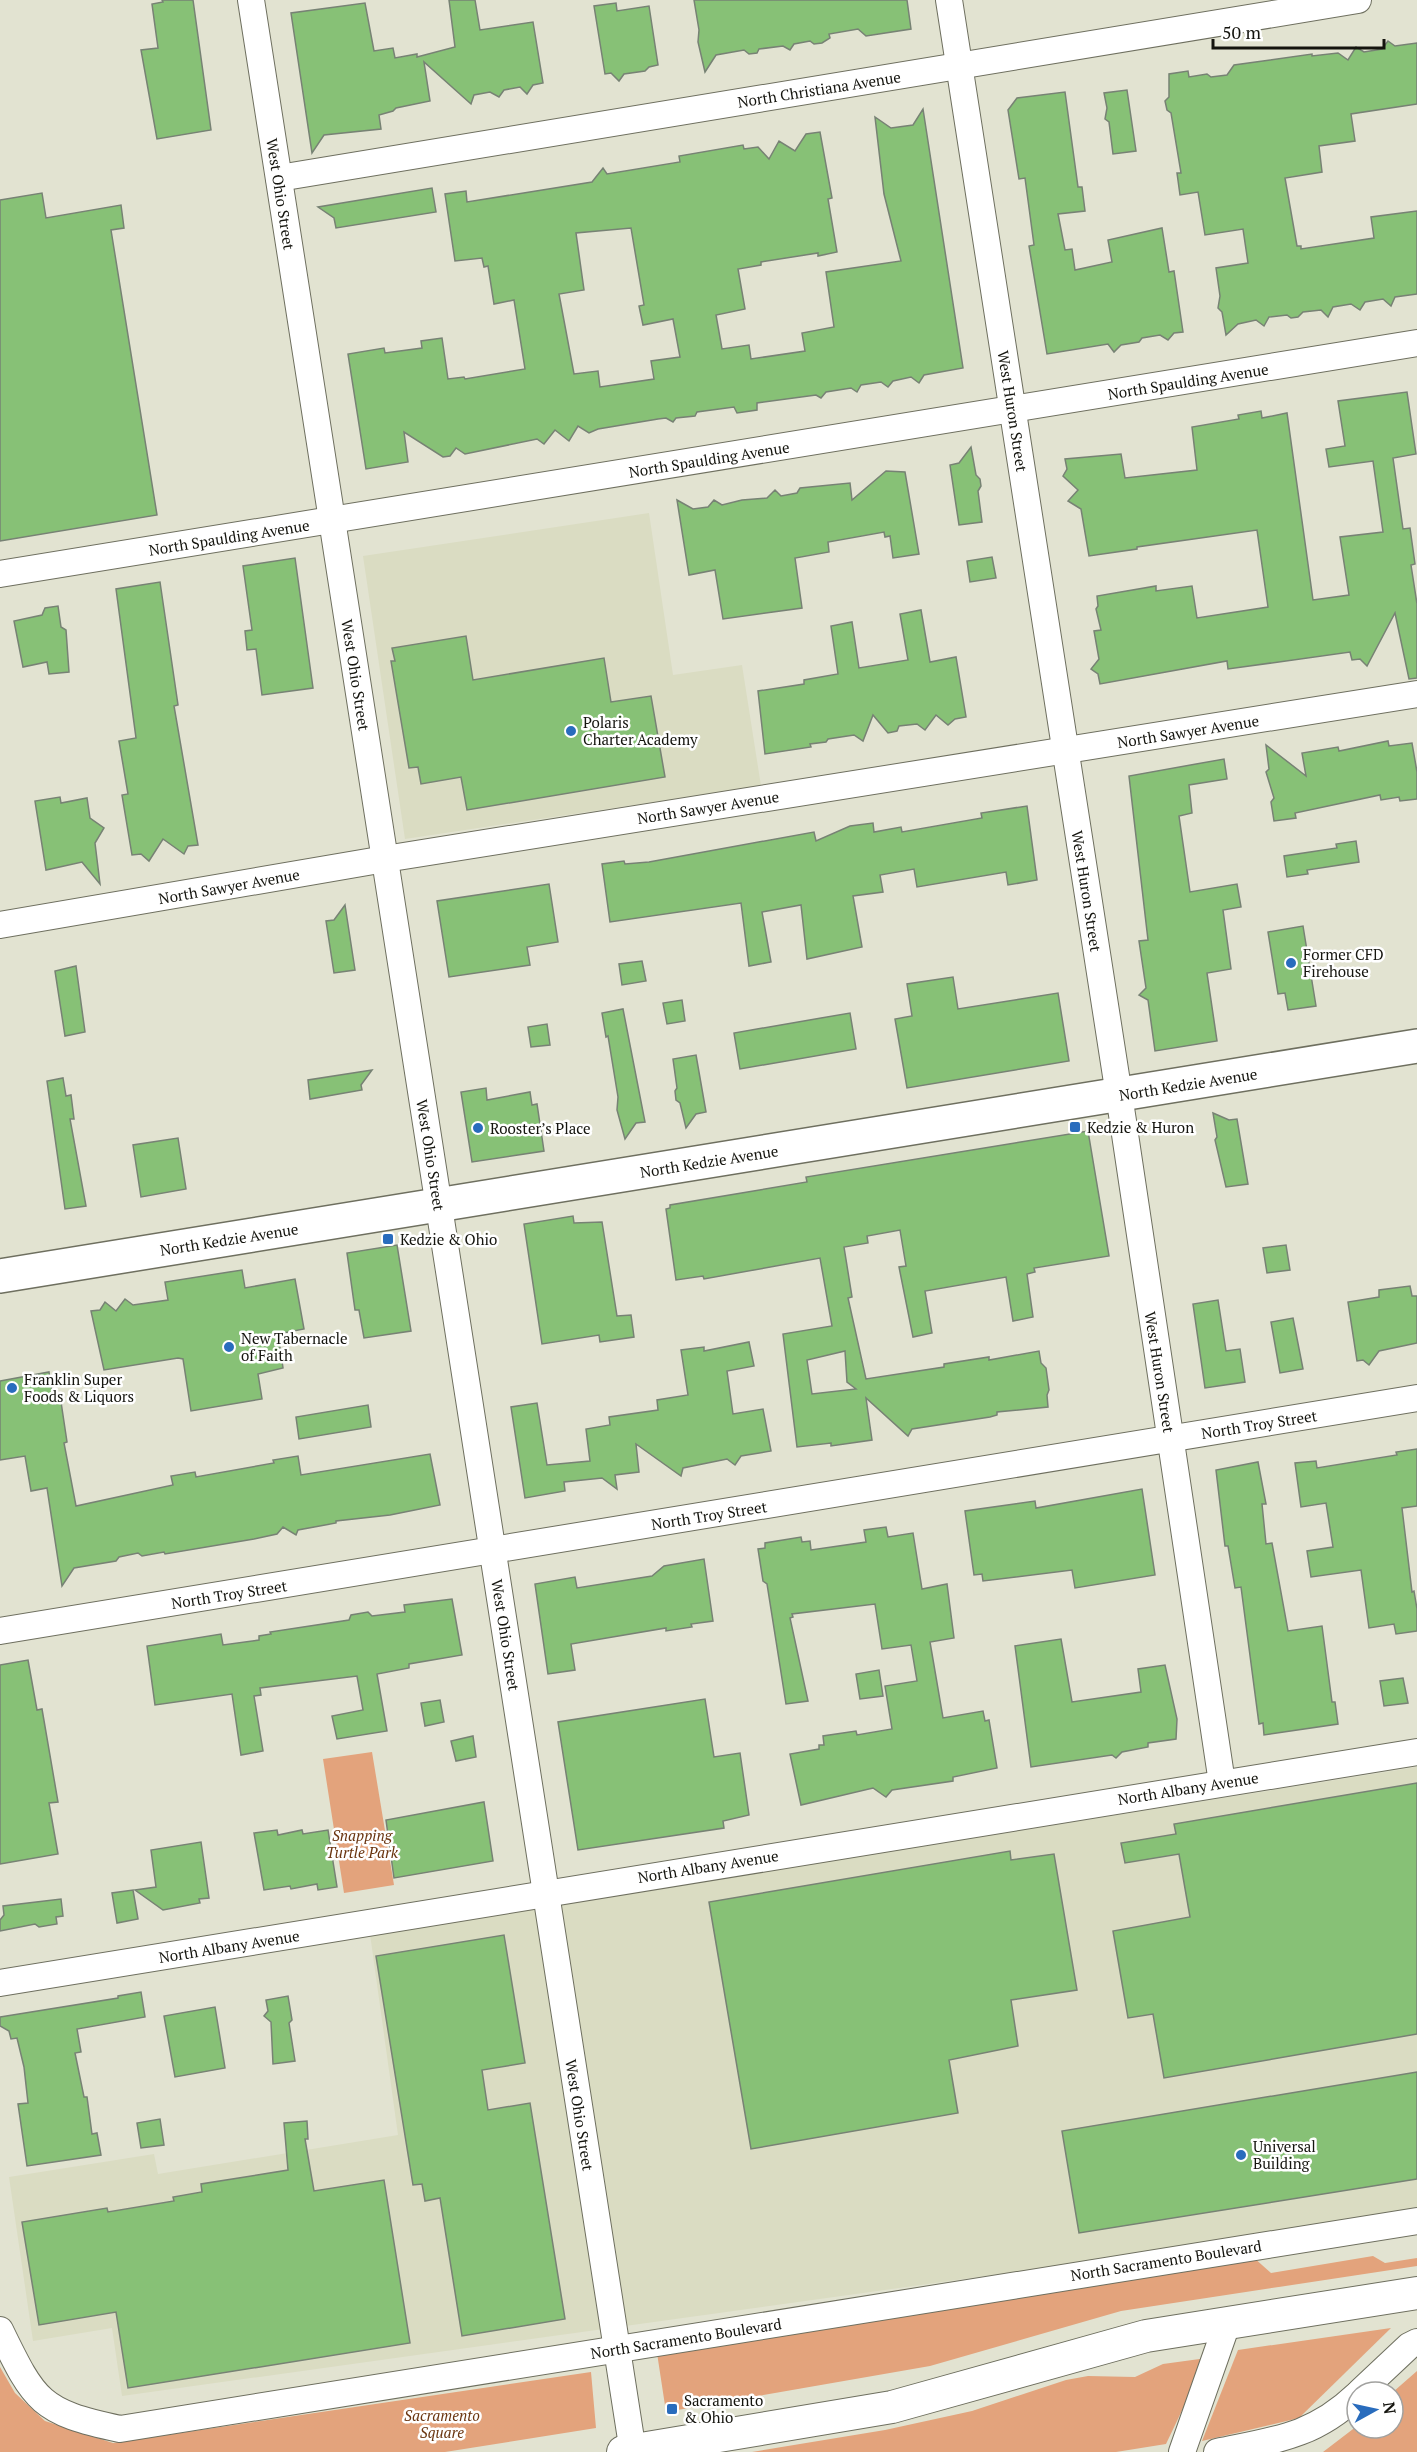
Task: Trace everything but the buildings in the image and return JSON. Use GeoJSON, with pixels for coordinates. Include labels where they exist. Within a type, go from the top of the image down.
{"type":"FeatureCollection","features":[{"type":"Feature","properties":{"kind":"main road","name":"North Kedzie Avenue"},"geometry":{"type":"LineString","coordinates":[[0,1276],[1417,1046]]}},
{"type":"Feature","properties":{"kind":"street","name":"West Ohio Street"},"geometry":{"type":"LineString","coordinates":[[251,0],[617,2350],[629,2452]]}},
{"type":"Feature","properties":{"kind":"street","name":"West Huron Street"},"geometry":{"type":"LineString","coordinates":[[949,0],[1119,1095],[1222,1783]]}},
{"type":"Feature","properties":{"kind":"street","name":"North Christiana Avenue"},"geometry":{"type":"LineString","coordinates":[[279,178],[1358,0]]}},
{"type":"Feature","properties":{"kind":"street","name":"North Spaulding Avenue"},"geometry":{"type":"LineString","coordinates":[[0,574],[1417,344]]}},
{"type":"Feature","properties":{"kind":"street","name":"North Sawyer Avenue"},"geometry":{"type":"LineString","coordinates":[[0,925],[385,859],[1417,694]]}},
{"type":"Feature","properties":{"kind":"street","name":"North Troy Street"},"geometry":{"type":"LineString","coordinates":[[0,1631],[1417,1398]]}},
{"type":"Feature","properties":{"kind":"street","name":"North Albany Avenue"},"geometry":{"type":"LineString","coordinates":[[0,1983],[1417,1752]]}},
{"type":"Feature","properties":{"kind":"street","name":"North Sacramento Boulevard"},"geometry":{"type":"LineString","coordinates":[[0,2330],[23,2378],[45,2404],[77,2420],[120,2429],[1417,2221]]}},
{"type":"Feature","properties":{"kind":"street"},"geometry":{"type":"LineString","coordinates":[[629,2452],[892,2407],[1146,2336],[1417,2293]]}},
{"type":"Feature","properties":{"kind":"street"},"geometry":{"type":"LineString","coordinates":[[1182,2452],[1227,2324]]}},
{"type":"Feature","properties":{"kind":"street"},"geometry":{"type":"LineString","coordinates":[[1373,2380],[1409,2346],[1417,2342]]}},
{"type":"Feature","properties":{"kind":"street"},"geometry":{"type":"LineString","coordinates":[[1217,2452],[1278,2440],[1311,2429],[1345,2406]]}},
{"type":"Feature","properties":{"kind":"shaded area","name":"Polaris Charter Academy"},"geometry":{"type":"Polygon","coordinates":[[[649,513],[673,675],[742,665],[761,786],[405,839],[363,556],[649,513]]]}},
{"type":"Feature","properties":{"kind":"shaded area"},"geometry":{"type":"Polygon","coordinates":[[[1417,1767],[1417,2216],[122,2396],[112,2328],[33,2341],[9,2177],[154,2154],[158,2174],[398,2135],[370,1934],[1417,1767]]]}},
{"type":"Feature","properties":{"kind":"green space","name":"Snapping Turtle Park"},"geometry":{"type":"Polygon","coordinates":[[[372,1752],[394,1885],[344,1893],[323,1759],[372,1752]]]}},
{"type":"Feature","properties":{"kind":"green space"},"geometry":{"type":"Polygon","coordinates":[[[1373,2256],[1385,2263],[1417,2258],[1417,2266],[1121,2311],[930,2366],[666,2412],[657,2353],[1253,2257],[1271,2273],[1373,2256]]]}},
{"type":"Feature","properties":{"kind":"green space"},"geometry":{"type":"Polygon","coordinates":[[[1391,2328],[1299,2418],[1202,2441],[1238,2350],[1391,2328]]]}},
{"type":"Feature","properties":{"kind":"green space"},"geometry":{"type":"Polygon","coordinates":[[[1207,2358],[1166,2444],[1116,2452],[752,2452],[885,2430],[972,2411],[1066,2380],[1088,2376],[1135,2377],[1163,2364],[1207,2358]]]}},
{"type":"Feature","properties":{"kind":"green space","name":"Sacramento Square"},"geometry":{"type":"Polygon","coordinates":[[[0,2367],[15,2393],[45,2421],[113,2443],[591,2372],[596,2428],[445,2452],[0,2452],[0,2367]]]}},
{"type":"Feature","properties":{"kind":"green space"},"geometry":{"type":"Polygon","coordinates":[[[1417,2371],[1417,2452],[1323,2452],[1345,2435],[1345,2440],[1405,2440],[1405,2382],[1417,2371]]]}},
{"type":"Feature","properties":{"kind":"place","name":"Polaris Charter Academy"},"geometry":{"type":"Point","coordinates":[571,731]}},
{"type":"Feature","properties":{"kind":"place","name":"Former CFD Firehouse"},"geometry":{"type":"Point","coordinates":[1291,963]}},
{"type":"Feature","properties":{"kind":"place","name":"Kedzie & Huron"},"geometry":{"type":"Point","coordinates":[1075,1127]}},
{"type":"Feature","properties":{"kind":"place","name":"Rooster’s Place"},"geometry":{"type":"Point","coordinates":[478,1128]}},
{"type":"Feature","properties":{"kind":"place","name":"Kedzie & Ohio"},"geometry":{"type":"Point","coordinates":[388,1239]}},
{"type":"Feature","properties":{"kind":"place","name":"New Tabernacle of Faith"},"geometry":{"type":"Point","coordinates":[229,1347]}},
{"type":"Feature","properties":{"kind":"place","name":"Franklin Super Foods & Liquors"},"geometry":{"type":"Point","coordinates":[12,1388]}},
{"type":"Feature","properties":{"kind":"place","name":"Universal Building"},"geometry":{"type":"Point","coordinates":[1241,2155]}},
{"type":"Feature","properties":{"kind":"place","name":"Sacramento & Ohio"},"geometry":{"type":"Point","coordinates":[672,2409]}}]}
